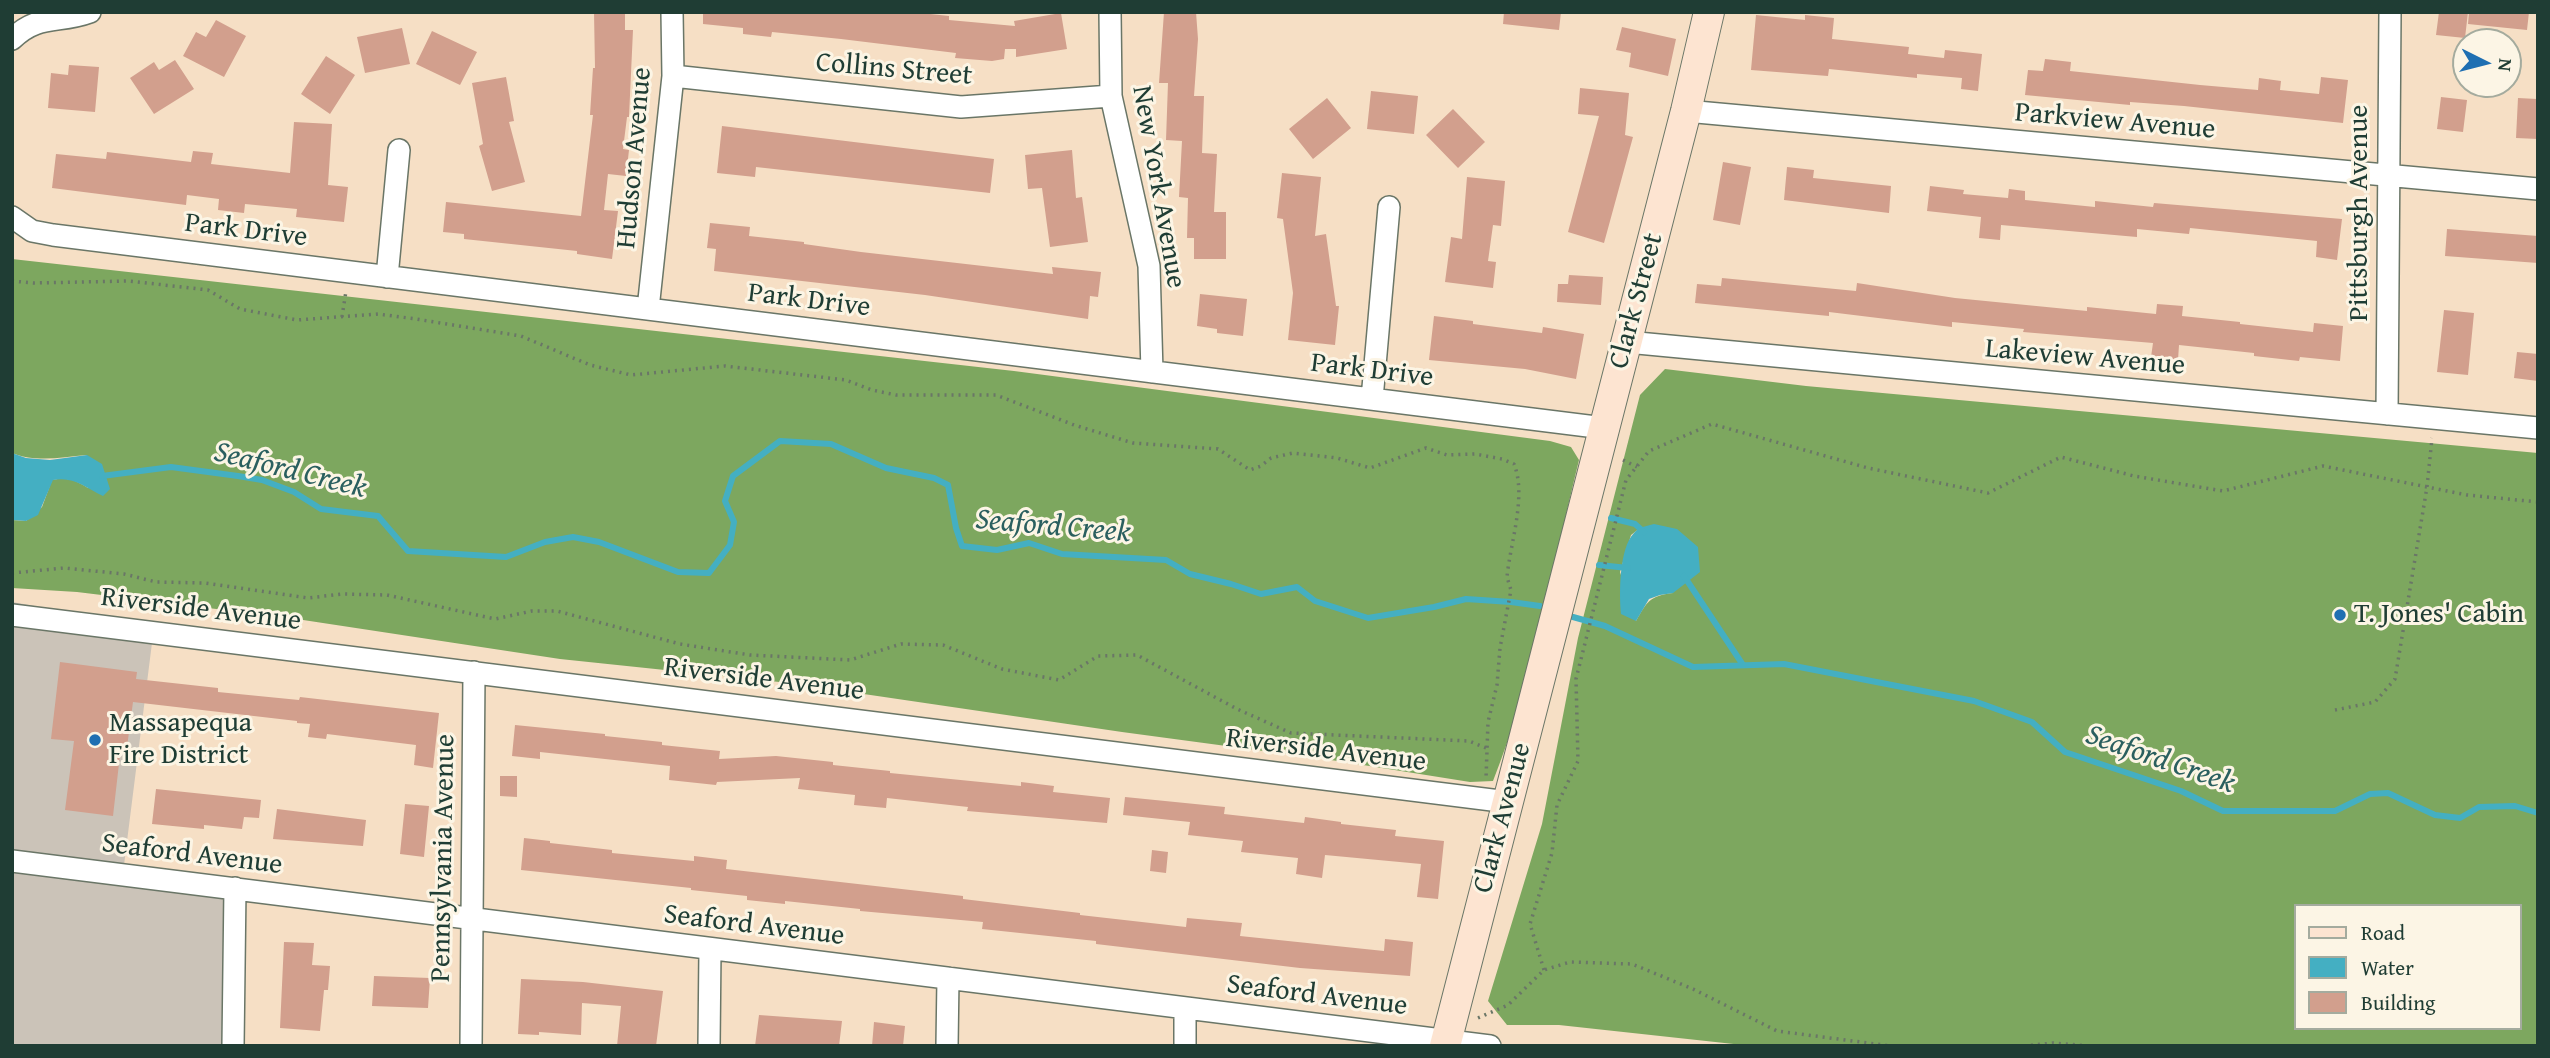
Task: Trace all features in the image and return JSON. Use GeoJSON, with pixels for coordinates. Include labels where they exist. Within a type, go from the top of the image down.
{"type":"FeatureCollection","features":[{"type":"Feature","properties":{"kind":"street"},"geometry":{"type":"LineString","coordinates":[[12,39],[24,27],[41,21],[76,17],[90,12]]}},
{"type":"Feature","properties":{"kind":"street","name":"Hudson Avenue"},"geometry":{"type":"LineString","coordinates":[[648,309],[673,76],[672,12]]}},
{"type":"Feature","properties":{"kind":"street","name":"New York Avenue"},"geometry":{"type":"LineString","coordinates":[[1110,12],[1111,96],[1149,265],[1153,372]]}},
{"type":"Feature","properties":{"kind":"street","name":"Clark Street"},"geometry":{"type":"LineString","coordinates":[[1562,590],[1686,111],[1709,12]]}},
{"type":"Feature","properties":{"kind":"street","name":"Pittsburgh Avenue"},"geometry":{"type":"LineString","coordinates":[[2387,414],[2390,12]]}},
{"type":"Feature","properties":{"kind":"street","name":"Collins Street"},"geometry":{"type":"LineString","coordinates":[[673,76],[961,107],[1111,96]]}},
{"type":"Feature","properties":{"kind":"street","name":"Parkview Avenue"},"geometry":{"type":"LineString","coordinates":[[1686,111],[2538,189]]}},
{"type":"Feature","properties":{"kind":"street"},"geometry":{"type":"LineString","coordinates":[[387,277],[399,150]]}},
{"type":"Feature","properties":{"kind":"street"},"geometry":{"type":"LineString","coordinates":[[1372,400],[1389,208]]}},
{"type":"Feature","properties":{"kind":"street","name":"Park Drive"},"geometry":{"type":"LineString","coordinates":[[12,217],[32,231],[53,235],[1604,428]]}},
{"type":"Feature","properties":{"kind":"street","name":"Lakeview Avenue"},"geometry":{"type":"LineString","coordinates":[[1627,342],[2538,428]]}},
{"type":"Feature","properties":{"kind":"street","name":"Clark Avenue"},"geometry":{"type":"LineString","coordinates":[[1445,1043],[1562,590]]}},
{"type":"Feature","properties":{"kind":"street","name":"Riverside Avenue"},"geometry":{"type":"LineString","coordinates":[[12,615],[1508,802]]}},
{"type":"Feature","properties":{"kind":"street","name":"Pennsylvania Avenue"},"geometry":{"type":"LineString","coordinates":[[471,1046],[474,672]]}},
{"type":"Feature","properties":{"kind":"street","name":"Seaford Avenue"},"geometry":{"type":"LineString","coordinates":[[12,861],[1445,1043],[1490,1046]]}},
{"type":"Feature","properties":{"kind":"street"},"geometry":{"type":"LineString","coordinates":[[233,1046],[235,888]]}},
{"type":"Feature","properties":{"kind":"street"},"geometry":{"type":"LineString","coordinates":[[709,1046],[710,949]]}},
{"type":"Feature","properties":{"kind":"street"},"geometry":{"type":"LineString","coordinates":[[947,1046],[948,978]]}},
{"type":"Feature","properties":{"kind":"street"},"geometry":{"type":"LineString","coordinates":[[1185,1008],[1185,1046]]}},
{"type":"Feature","properties":{"kind":"path"},"geometry":{"type":"LineString","coordinates":[[12,281],[129,281],[208,290],[240,309],[297,320],[378,314],[416,319],[522,337],[590,365],[631,375],[725,366],[846,380],[872,390],[896,395],[996,395],[1074,425],[1133,443],[1218,449],[1250,470],[1271,458],[1293,453],[1337,458],[1370,468],[1426,448],[1447,455],[1475,454],[1502,459],[1514,464],[1518,476],[1515,528],[1507,578],[1511,590],[1500,648],[1497,685],[1488,722],[1486,779]]}},
{"type":"Feature","properties":{"kind":"path"},"geometry":{"type":"LineString","coordinates":[[2335,710],[2375,702],[2395,679],[2427,487],[2433,419]]}},
{"type":"Feature","properties":{"kind":"path"},"geometry":{"type":"LineString","coordinates":[[1544,970],[1530,924],[1552,853],[1557,805],[1578,761],[1576,679],[1626,480],[1649,451],[1712,424],[1868,468],[1988,493],[2061,457],[2134,476],[2223,491],[2323,466],[2467,495],[2538,502]]}},
{"type":"Feature","properties":{"kind":"path"},"geometry":{"type":"LineString","coordinates":[[12,573],[64,568],[124,575],[156,582],[205,583],[308,598],[342,594],[387,596],[495,619],[532,611],[557,611],[680,644],[750,655],[850,660],[901,644],[943,645],[1002,669],[1059,680],[1098,656],[1137,655],[1237,709],[1292,733],[1469,741],[1487,748]]}},
{"type":"Feature","properties":{"kind":"path"},"geometry":{"type":"LineString","coordinates":[[1476,1019],[1508,1005],[1544,970],[1570,962],[1632,964],[1693,989],[1777,1031],[1891,1046]]}},
{"type":"Feature","properties":{"kind":"path"},"geometry":{"type":"LineString","coordinates":[[2024,1046],[2053,1043],[2090,1046]]}},
{"type":"Feature","properties":{"kind":"shaded area"},"geometry":{"type":"Polygon","coordinates":[[[12,602],[154,627],[122,881],[226,888],[222,1046],[12,1046],[12,602]]]}},
{"type":"Feature","properties":{"kind":"green space"},"geometry":{"type":"Polygon","coordinates":[[[12,259],[1014,371],[1550,441],[1571,447],[1579,460],[1531,663],[1507,743],[1493,781],[1470,782],[789,683],[560,659],[290,618],[77,592],[12,588],[12,520],[26,521],[42,507],[52,480],[71,480],[88,488],[87,455],[40,459],[12,453],[12,259]]]}},
{"type":"Feature","properties":{"kind":"green space"},"geometry":{"type":"Polygon","coordinates":[[[1665,369],[1806,386],[2538,453],[2538,1046],[1752,1046],[1559,1025],[1507,1025],[1488,1001],[1542,824],[1578,638],[1640,395],[1665,369]],[[1640,528],[1631,535],[1620,572],[1636,621],[1650,601],[1673,593],[1640,528]]]}},
{"type":"Feature","properties":{"kind":"water"},"geometry":{"type":"Polygon","coordinates":[[[12,453],[26,458],[50,460],[87,455],[102,464],[110,489],[103,496],[73,481],[53,480],[38,515],[26,521],[12,520],[12,453]]]}},
{"type":"Feature","properties":{"kind":"water"},"geometry":{"type":"Polygon","coordinates":[[[1654,524],[1677,529],[1698,547],[1700,572],[1673,593],[1649,599],[1636,621],[1621,614],[1620,584],[1625,549],[1634,533],[1654,524]]]}},
{"type":"Feature","properties":{"kind":"building"},"geometry":{"type":"Polygon","coordinates":[[[594,12],[625,12],[625,30],[633,30],[629,117],[623,149],[629,150],[626,176],[608,174],[604,210],[618,211],[612,259],[577,254],[577,251],[464,239],[464,234],[443,232],[446,202],[581,216],[593,115],[590,115],[595,68],[594,12]]]}},
{"type":"Feature","properties":{"kind":"building"},"geometry":{"type":"Polygon","coordinates":[[[703,12],[912,12],[949,16],[949,20],[1015,26],[1014,21],[1061,13],[1067,49],[1016,57],[1016,49],[1005,49],[1004,59],[992,61],[955,58],[956,53],[841,39],[772,32],[771,37],[743,34],[743,28],[703,24],[703,12]]]}},
{"type":"Feature","properties":{"kind":"building"},"geometry":{"type":"Polygon","coordinates":[[[1164,12],[1196,12],[1198,39],[1194,96],[1204,96],[1202,153],[1217,154],[1214,212],[1226,212],[1226,259],[1194,259],[1194,238],[1187,238],[1188,198],[1179,197],[1182,141],[1166,140],[1168,83],[1159,83],[1164,12]]]}},
{"type":"Feature","properties":{"kind":"building"},"geometry":{"type":"Polygon","coordinates":[[[1504,12],[1561,12],[1559,30],[1503,24],[1504,12]]]}},
{"type":"Feature","properties":{"kind":"building"},"geometry":{"type":"Polygon","coordinates":[[[2439,12],[2468,12],[2466,28],[2452,28],[2452,37],[2436,35],[2439,12]]]}},
{"type":"Feature","properties":{"kind":"building"},"geometry":{"type":"Polygon","coordinates":[[[2469,12],[2529,12],[2527,30],[2468,24],[2469,12]]]}},
{"type":"Feature","properties":{"kind":"building"},"geometry":{"type":"Polygon","coordinates":[[[1756,15],[1805,20],[1805,15],[1834,18],[1832,39],[1909,47],[1908,54],[1944,58],[1945,50],[1982,54],[1978,91],[1961,89],[1962,78],[1917,74],[1917,78],[1829,69],[1828,76],[1751,70],[1756,15]]]}},
{"type":"Feature","properties":{"kind":"building"},"geometry":{"type":"Polygon","coordinates":[[[216,20],[246,36],[224,77],[183,56],[196,32],[206,37],[216,20]]]}},
{"type":"Feature","properties":{"kind":"building"},"geometry":{"type":"Polygon","coordinates":[[[1622,27],[1676,39],[1668,76],[1629,67],[1631,53],[1616,50],[1622,27]]]}},
{"type":"Feature","properties":{"kind":"building"},"geometry":{"type":"Polygon","coordinates":[[[402,28],[410,64],[365,73],[357,37],[402,28]]]}},
{"type":"Feature","properties":{"kind":"building"},"geometry":{"type":"Polygon","coordinates":[[[432,31],[477,52],[460,85],[416,64],[432,31]]]}},
{"type":"Feature","properties":{"kind":"building"},"geometry":{"type":"Polygon","coordinates":[[[326,56],[355,75],[330,114],[301,94],[326,56]]]}},
{"type":"Feature","properties":{"kind":"building"},"geometry":{"type":"Polygon","coordinates":[[[2045,59],[2071,62],[2070,71],[2258,90],[2259,78],[2281,81],[2280,90],[2319,94],[2321,77],[2348,80],[2343,123],[2184,106],[2130,102],[2130,105],[2025,95],[2028,70],[2043,71],[2045,59]]]}},
{"type":"Feature","properties":{"kind":"building"},"geometry":{"type":"Polygon","coordinates":[[[175,60],[194,89],[154,114],[130,78],[154,62],[159,70],[175,60]]]}},
{"type":"Feature","properties":{"kind":"building"},"geometry":{"type":"Polygon","coordinates":[[[69,65],[99,67],[95,112],[48,108],[51,73],[68,75],[69,65]]]}},
{"type":"Feature","properties":{"kind":"building"},"geometry":{"type":"Polygon","coordinates":[[[506,77],[514,121],[509,122],[525,182],[492,191],[479,146],[483,144],[472,83],[506,77]]]}},
{"type":"Feature","properties":{"kind":"building"},"geometry":{"type":"Polygon","coordinates":[[[1580,88],[1629,93],[1625,135],[1633,137],[1604,243],[1568,232],[1599,116],[1578,114],[1580,88]]]}},
{"type":"Feature","properties":{"kind":"building"},"geometry":{"type":"Polygon","coordinates":[[[1371,91],[1418,96],[1414,134],[1367,129],[1371,91]]]}},
{"type":"Feature","properties":{"kind":"building"},"geometry":{"type":"Polygon","coordinates":[[[2441,97],[2467,100],[2463,132],[2437,129],[2441,97]]]}},
{"type":"Feature","properties":{"kind":"building"},"geometry":{"type":"Polygon","coordinates":[[[1327,98],[1351,128],[1313,159],[1289,129],[1327,98]]]}},
{"type":"Feature","properties":{"kind":"building"},"geometry":{"type":"Polygon","coordinates":[[[2518,98],[2537,99],[2538,139],[2516,138],[2518,98]]]}},
{"type":"Feature","properties":{"kind":"building"},"geometry":{"type":"Polygon","coordinates":[[[1453,109],[1485,142],[1458,168],[1426,135],[1453,109]]]}},
{"type":"Feature","properties":{"kind":"building"},"geometry":{"type":"Polygon","coordinates":[[[294,122],[332,124],[328,185],[348,187],[344,222],[296,217],[297,209],[245,204],[244,213],[218,210],[219,199],[187,195],[186,205],[52,188],[56,154],[106,159],[107,152],[191,162],[193,151],[213,153],[211,164],[290,173],[294,122]]]}},
{"type":"Feature","properties":{"kind":"building"},"geometry":{"type":"Polygon","coordinates":[[[722,126],[994,159],[990,193],[756,167],[755,177],[717,173],[722,126]]]}},
{"type":"Feature","properties":{"kind":"building"},"geometry":{"type":"Polygon","coordinates":[[[1072,150],[1076,198],[1082,197],[1088,242],[1050,247],[1042,188],[1028,189],[1025,155],[1072,150]]]}},
{"type":"Feature","properties":{"kind":"building"},"geometry":{"type":"Polygon","coordinates":[[[1723,162],[1751,167],[1740,225],[1713,220],[1723,162]]]}},
{"type":"Feature","properties":{"kind":"building"},"geometry":{"type":"Polygon","coordinates":[[[1787,167],[1814,170],[1813,178],[1891,186],[1889,213],[1784,200],[1787,167]]]}},
{"type":"Feature","properties":{"kind":"building"},"geometry":{"type":"Polygon","coordinates":[[[1282,173],[1321,177],[1315,236],[1326,234],[1336,306],[1339,306],[1335,345],[1288,340],[1293,293],[1283,219],[1277,218],[1282,173]]]}},
{"type":"Feature","properties":{"kind":"building"},"geometry":{"type":"Polygon","coordinates":[[[1467,177],[1505,181],[1501,226],[1493,225],[1488,261],[1496,262],[1493,288],[1445,282],[1451,237],[1462,239],[1467,177]]]}},
{"type":"Feature","properties":{"kind":"building"},"geometry":{"type":"Polygon","coordinates":[[[1930,186],[1964,190],[1963,194],[2008,198],[2009,189],[2025,191],[2025,200],[2095,207],[2095,201],[2153,207],[2154,203],[2342,219],[2337,260],[2316,257],[2317,241],[2190,228],[2189,234],[2137,229],[2137,237],[2001,225],[2000,240],[1979,238],[1981,217],[1927,211],[1930,186]]]}},
{"type":"Feature","properties":{"kind":"building"},"geometry":{"type":"Polygon","coordinates":[[[710,223],[750,227],[749,236],[861,252],[1053,274],[1052,267],[1101,272],[1098,297],[1090,296],[1088,319],[925,295],[714,271],[716,249],[707,248],[710,223]]]}},
{"type":"Feature","properties":{"kind":"building"},"geometry":{"type":"Polygon","coordinates":[[[2447,229],[2538,236],[2538,263],[2445,256],[2447,229]]]}},
{"type":"Feature","properties":{"kind":"building"},"geometry":{"type":"Polygon","coordinates":[[[1569,275],[1603,277],[1601,305],[1557,302],[1558,284],[1568,284],[1569,275]]]}},
{"type":"Feature","properties":{"kind":"building"},"geometry":{"type":"Polygon","coordinates":[[[1722,278],[1856,291],[1857,283],[1955,298],[2087,311],[2087,307],[2156,314],[2157,304],[2183,306],[2182,316],[2313,332],[2314,323],[2343,326],[2340,361],[2300,357],[2299,361],[2179,345],[2178,360],[2151,357],[2153,343],[2023,332],[2024,329],[1952,322],[1952,327],[1829,312],[1829,316],[1695,303],[1697,284],[1721,286],[1722,278]]]}},
{"type":"Feature","properties":{"kind":"building"},"geometry":{"type":"Polygon","coordinates":[[[1200,294],[1247,299],[1243,336],[1217,333],[1217,329],[1197,326],[1200,294]]]}},
{"type":"Feature","properties":{"kind":"building"},"geometry":{"type":"Polygon","coordinates":[[[2444,310],[2474,313],[2468,375],[2437,372],[2444,310]]]}},
{"type":"Feature","properties":{"kind":"building"},"geometry":{"type":"Polygon","coordinates":[[[1434,316],[1542,333],[1543,327],[1584,334],[1576,379],[1525,369],[1429,360],[1434,316]]]}},
{"type":"Feature","properties":{"kind":"building"},"geometry":{"type":"Polygon","coordinates":[[[2517,352],[2538,354],[2538,381],[2514,378],[2517,352]]]}},
{"type":"Feature","properties":{"kind":"building"},"geometry":{"type":"Polygon","coordinates":[[[60,662],[137,672],[136,679],[218,688],[218,692],[299,700],[300,697],[439,713],[433,768],[414,765],[416,745],[327,734],[326,739],[308,737],[310,724],[297,721],[133,702],[127,747],[121,746],[113,816],[65,810],[74,741],[51,739],[60,662]]]}},
{"type":"Feature","properties":{"kind":"building"},"geometry":{"type":"Polygon","coordinates":[[[515,725],[605,734],[662,742],[662,745],[720,751],[719,759],[776,756],[833,762],[833,765],[890,773],[1021,786],[1021,782],[1054,786],[1053,792],[1110,798],[1107,823],[967,811],[968,807],[887,798],[886,808],[854,805],[855,795],[798,789],[800,778],[717,782],[716,785],[669,780],[670,766],[540,752],[540,759],[512,756],[515,725]]]}},
{"type":"Feature","properties":{"kind":"building"},"geometry":{"type":"Polygon","coordinates":[[[500,776],[517,776],[517,797],[500,796],[500,776]]]}},
{"type":"Feature","properties":{"kind":"building"},"geometry":{"type":"Polygon","coordinates":[[[156,789],[261,800],[259,818],[244,817],[242,829],[204,825],[204,829],[152,824],[156,789]]]}},
{"type":"Feature","properties":{"kind":"building"},"geometry":{"type":"Polygon","coordinates":[[[1125,797],[1225,807],[1224,814],[1304,823],[1305,817],[1396,830],[1395,836],[1444,841],[1438,899],[1417,897],[1421,864],[1325,855],[1322,878],[1296,874],[1298,858],[1241,852],[1243,841],[1188,835],[1190,822],[1123,815],[1125,797]]]}},
{"type":"Feature","properties":{"kind":"building"},"geometry":{"type":"Polygon","coordinates":[[[405,804],[429,806],[424,857],[400,854],[405,804]]]}},
{"type":"Feature","properties":{"kind":"building"},"geometry":{"type":"Polygon","coordinates":[[[277,809],[366,820],[363,846],[273,839],[277,809]]]}},
{"type":"Feature","properties":{"kind":"building"},"geometry":{"type":"Polygon","coordinates":[[[524,838],[612,850],[612,853],[694,861],[694,856],[727,860],[726,869],[963,896],[963,899],[1080,915],[1186,927],[1187,918],[1242,923],[1240,936],[1384,951],[1385,939],[1413,942],[1410,976],[1300,968],[1096,944],[1096,941],[982,929],[983,922],[785,901],[785,904],[747,900],[747,896],[691,888],[521,870],[524,838]]]}},
{"type":"Feature","properties":{"kind":"building"},"geometry":{"type":"Polygon","coordinates":[[[1152,850],[1168,852],[1166,873],[1150,871],[1152,850]]]}},
{"type":"Feature","properties":{"kind":"building"},"geometry":{"type":"Polygon","coordinates":[[[284,942],[314,943],[312,965],[330,966],[328,990],[324,990],[320,1031],[280,1028],[284,942]]]}},
{"type":"Feature","properties":{"kind":"building"},"geometry":{"type":"Polygon","coordinates":[[[374,976],[430,978],[428,1008],[372,1006],[374,976]]]}},
{"type":"Feature","properties":{"kind":"building"},"geometry":{"type":"Polygon","coordinates":[[[521,979],[583,982],[663,991],[656,1046],[617,1046],[621,1006],[582,1003],[581,1035],[539,1032],[539,1035],[518,1034],[521,979]]]}},
{"type":"Feature","properties":{"kind":"building"},"geometry":{"type":"Polygon","coordinates":[[[759,1015],[842,1021],[839,1046],[755,1046],[759,1015]]]}},
{"type":"Feature","properties":{"kind":"building"},"geometry":{"type":"Polygon","coordinates":[[[874,1022],[905,1026],[903,1046],[872,1046],[874,1022]]]}},
{"type":"Feature","properties":{"kind":"waterway","name":"Seaford Creek"},"geometry":{"type":"LineString","coordinates":[[102,476],[171,467],[262,480],[294,492],[321,509],[378,516],[408,551],[506,557],[545,542],[573,537],[599,542],[678,572],[709,573],[730,545],[734,522],[725,501],[733,476],[780,441],[831,444],[886,468],[934,478],[948,485],[962,546],[997,550],[1029,543],[1062,554],[1166,560],[1190,574],[1261,594],[1297,587],[1315,601],[1368,618],[1466,599],[1540,606]]}},
{"type":"Feature","properties":{"kind":"waterway"},"geometry":{"type":"LineString","coordinates":[[1611,518],[1635,524],[1644,532]]}},
{"type":"Feature","properties":{"kind":"waterway"},"geometry":{"type":"LineString","coordinates":[[1599,565],[1628,568]]}},
{"type":"Feature","properties":{"kind":"waterway"},"geometry":{"type":"LineString","coordinates":[[1684,576],[1743,665]]}},
{"type":"Feature","properties":{"kind":"waterway","name":"Seaford Creek"},"geometry":{"type":"LineString","coordinates":[[1573,617],[1605,626],[1693,667],[1784,664],[1974,701],[2032,722],[2065,752],[2181,791],[2223,811],[2335,811],[2370,794],[2388,793],[2435,815],[2460,818],[2479,807],[2515,806],[2538,813]]}},
{"type":"Feature","properties":{"kind":"place","name":"T. Jones' Cabin"},"geometry":{"type":"Point","coordinates":[2340,615]}},
{"type":"Feature","properties":{"kind":"place","name":"Massapequa Fire District"},"geometry":{"type":"Point","coordinates":[95,740]}}]}
